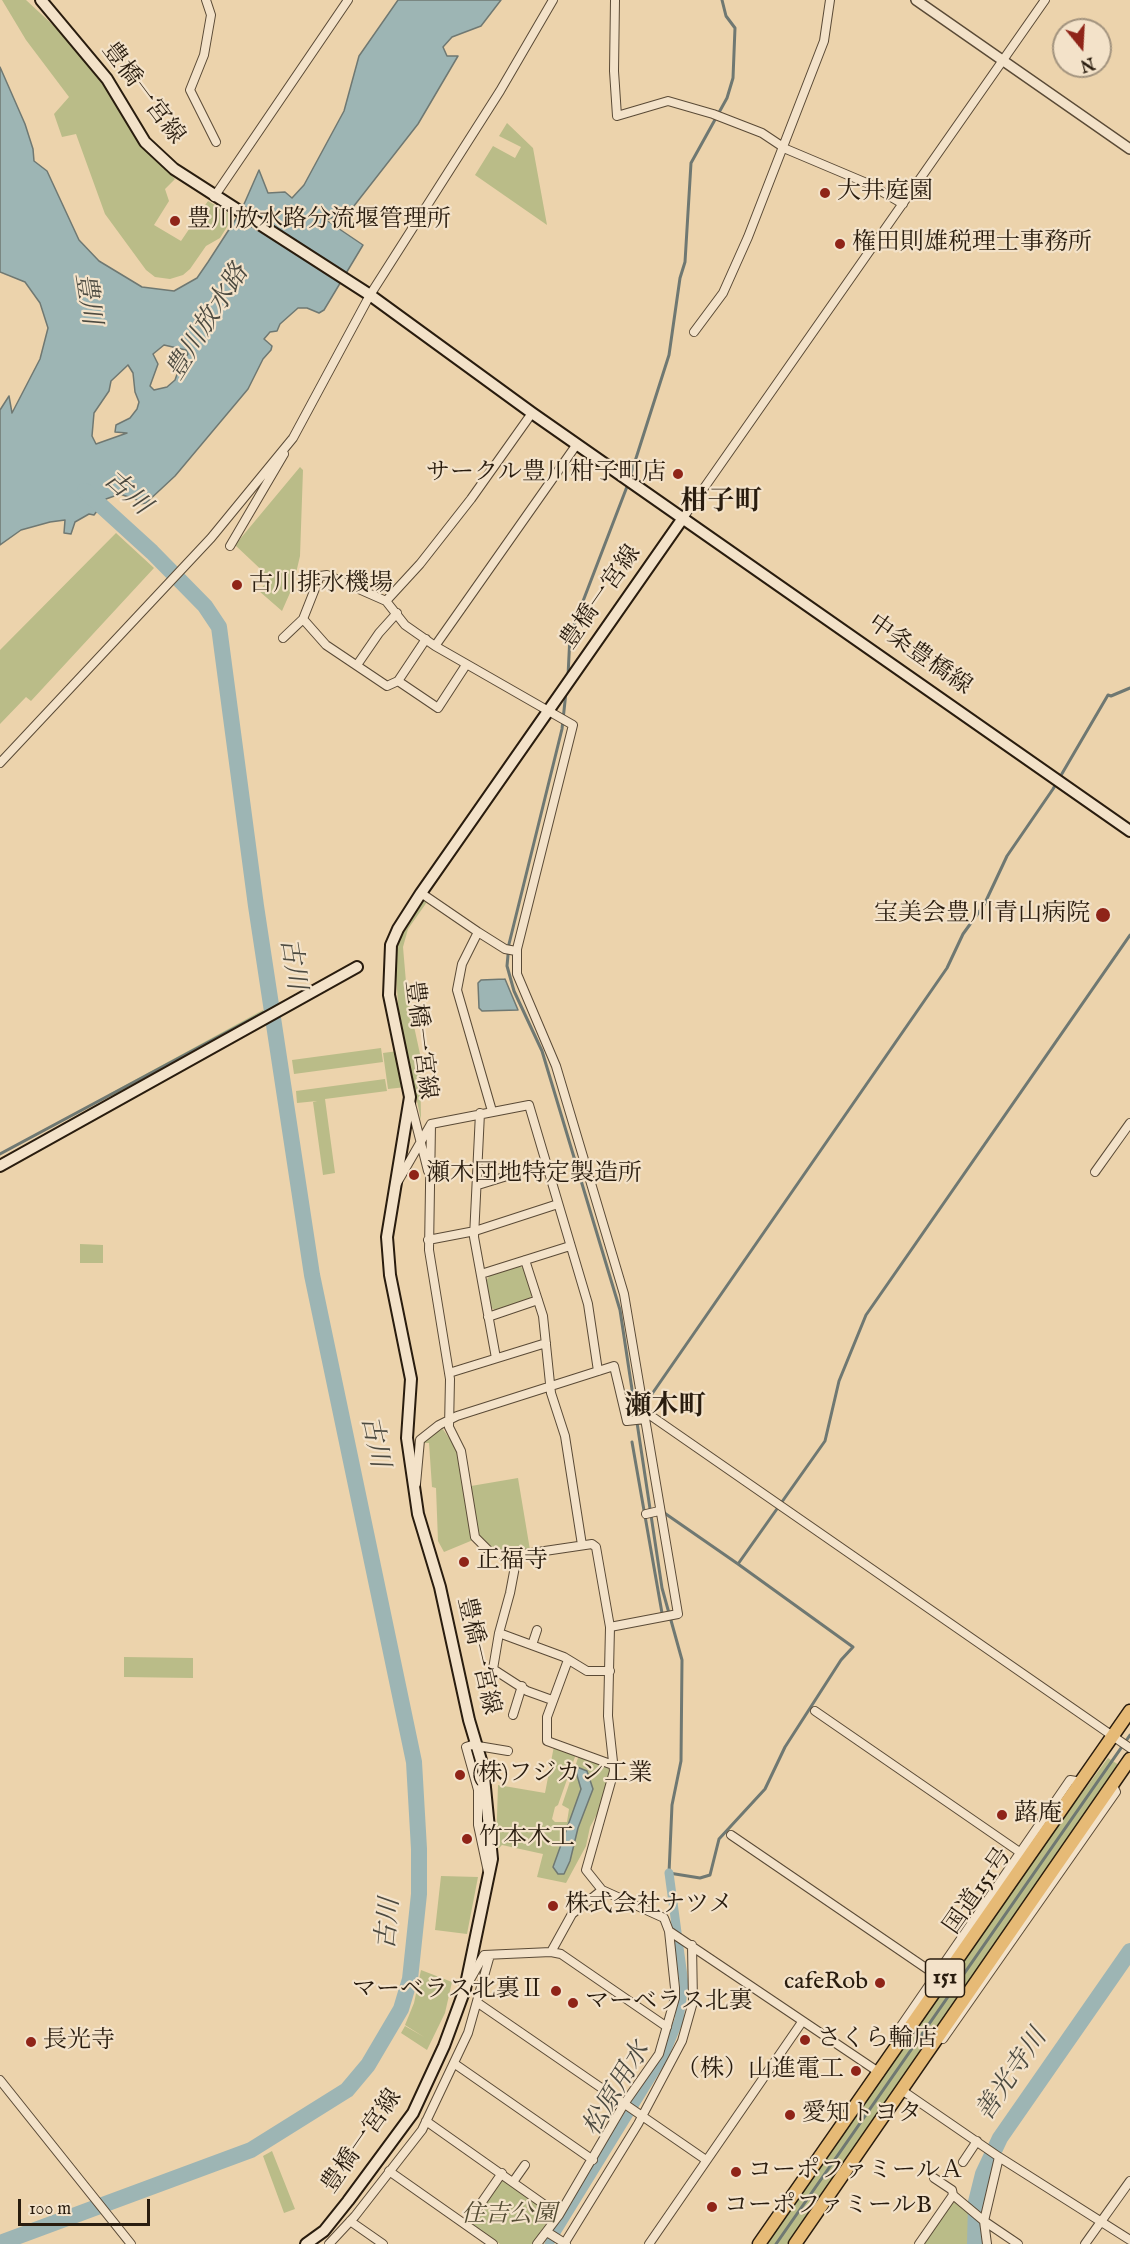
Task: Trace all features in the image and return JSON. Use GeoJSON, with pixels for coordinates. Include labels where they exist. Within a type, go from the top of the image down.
{"type":"FeatureCollection","features":[{"type":"Feature","properties":{"kind":"highway","name":"国道151号"},"geometry":{"type":"LineString","coordinates":[[759,2244],[1083,1783],[1130,1711]]}},
{"type":"Feature","properties":{"kind":"highway","name":"国道151号"},"geometry":{"type":"LineString","coordinates":[[798,2243],[1130,1759]]}},
{"type":"Feature","properties":{"kind":"main road","name":"豊橋一宮線"},"geometry":{"type":"LineString","coordinates":[[41,0],[106,79],[156,155],[214,197],[369,295],[532,413],[683,518],[567,683],[553,714],[422,893],[398,929],[389,952],[389,995],[410,1097],[397,1184],[388,1220],[388,1261],[411,1379],[407,1438],[416,1484],[418,1514],[440,1587],[484,1774],[492,1853],[465,1989],[448,2037],[413,2113],[324,2231],[306,2244]]}},
{"type":"Feature","properties":{"kind":"main road","name":"中条豊橋線"},"geometry":{"type":"LineString","coordinates":[[683,518],[1130,831]]}},
{"type":"Feature","properties":{"kind":"main road"},"geometry":{"type":"LineString","coordinates":[[0,1166],[357,967]]}},
{"type":"Feature","properties":{"kind":"street"},"geometry":{"type":"LineString","coordinates":[[206,0],[211,15],[208,35],[204,55],[190,90],[216,142]]}},
{"type":"Feature","properties":{"kind":"street"},"geometry":{"type":"LineString","coordinates":[[214,197],[348,0]]}},
{"type":"Feature","properties":{"kind":"street"},"geometry":{"type":"LineString","coordinates":[[0,763],[211,538],[287,446],[306,416],[369,295],[500,91],[553,0]]}},
{"type":"Feature","properties":{"kind":"street"},"geometry":{"type":"LineString","coordinates":[[615,0],[613,42],[617,116],[668,101],[717,116],[762,133],[783,146],[869,184],[903,204]]}},
{"type":"Feature","properties":{"kind":"street"},"geometry":{"type":"LineString","coordinates":[[694,332],[723,293],[824,41],[830,0]]}},
{"type":"Feature","properties":{"kind":"street"},"geometry":{"type":"LineString","coordinates":[[916,0],[1130,149]]}},
{"type":"Feature","properties":{"kind":"street"},"geometry":{"type":"LineString","coordinates":[[683,518],[830,304],[903,204],[1045,0]]}},
{"type":"Feature","properties":{"kind":"street"},"geometry":{"type":"LineString","coordinates":[[386,601],[420,564],[471,499],[532,413]]}},
{"type":"Feature","properties":{"kind":"street"},"geometry":{"type":"LineString","coordinates":[[435,646],[577,444]]}},
{"type":"Feature","properties":{"kind":"street"},"geometry":{"type":"LineString","coordinates":[[230,546],[281,461],[287,446]]}},
{"type":"Feature","properties":{"kind":"street"},"geometry":{"type":"LineString","coordinates":[[283,638],[303,619],[320,576],[327,575],[386,601],[405,625],[435,646],[573,725],[512,950],[522,990],[548,1041],[624,1294],[641,1414],[678,1614],[664,1619],[610,1627]]}},
{"type":"Feature","properties":{"kind":"street"},"geometry":{"type":"LineString","coordinates":[[357,665],[379,633],[397,613]]}},
{"type":"Feature","properties":{"kind":"street"},"geometry":{"type":"LineString","coordinates":[[303,619],[327,645],[387,686],[398,681],[426,639]]}},
{"type":"Feature","properties":{"kind":"street"},"geometry":{"type":"LineString","coordinates":[[398,681],[438,708],[466,665]]}},
{"type":"Feature","properties":{"kind":"street"},"geometry":{"type":"LineString","coordinates":[[422,893],[478,932],[512,950]]}},
{"type":"Feature","properties":{"kind":"street"},"geometry":{"type":"LineString","coordinates":[[478,932],[462,964],[457,990],[492,1110]]}},
{"type":"Feature","properties":{"kind":"street"},"geometry":{"type":"LineString","coordinates":[[410,1097],[420,1143],[431,1177]]}},
{"type":"Feature","properties":{"kind":"street"},"geometry":{"type":"LineString","coordinates":[[397,1184],[431,1124],[492,1110],[529,1105],[588,1304],[598,1371]]}},
{"type":"Feature","properties":{"kind":"street"},"geometry":{"type":"LineString","coordinates":[[480,1113],[475,1231],[496,1358]]}},
{"type":"Feature","properties":{"kind":"street"},"geometry":{"type":"LineString","coordinates":[[1095,1172],[1130,1123]]}},
{"type":"Feature","properties":{"kind":"street"},"geometry":{"type":"LineString","coordinates":[[431,1124],[428,1240],[449,1373],[449,1427],[461,1451],[475,1537],[490,1552],[517,1556],[582,1545],[592,1544],[596,1547],[610,1627],[608,1716],[614,1766],[600,1828],[586,1864],[587,1875],[602,1890],[660,1915],[670,1932],[675,1998],[659,2054],[549,2232],[537,2244]]}},
{"type":"Feature","properties":{"kind":"street"},"geometry":{"type":"LineString","coordinates":[[478,1185],[546,1164]]}},
{"type":"Feature","properties":{"kind":"street"},"geometry":{"type":"LineString","coordinates":[[428,1240],[475,1231],[558,1204]]}},
{"type":"Feature","properties":{"kind":"street"},"geometry":{"type":"LineString","coordinates":[[481,1274],[570,1246]]}},
{"type":"Feature","properties":{"kind":"street"},"geometry":{"type":"LineString","coordinates":[[525,1260],[538,1300],[551,1386],[565,1436],[582,1545]]}},
{"type":"Feature","properties":{"kind":"street"},"geometry":{"type":"LineString","coordinates":[[488,1317],[538,1300]]}},
{"type":"Feature","properties":{"kind":"street"},"geometry":{"type":"LineString","coordinates":[[449,1373],[546,1343]]}},
{"type":"Feature","properties":{"kind":"street"},"geometry":{"type":"LineString","coordinates":[[416,1484],[420,1440],[449,1420],[598,1371],[618,1365],[626,1419],[641,1414]]}},
{"type":"Feature","properties":{"kind":"street"},"geometry":{"type":"LineString","coordinates":[[641,1414],[782,1504],[1130,1748]]}},
{"type":"Feature","properties":{"kind":"street"},"geometry":{"type":"LineString","coordinates":[[646,1514],[658,1512]]}},
{"type":"Feature","properties":{"kind":"street"},"geometry":{"type":"LineString","coordinates":[[517,1556],[493,1669],[534,1695],[552,1701]]}},
{"type":"Feature","properties":{"kind":"street"},"geometry":{"type":"LineString","coordinates":[[532,1645],[537,1630]]}},
{"type":"Feature","properties":{"kind":"street"},"geometry":{"type":"LineString","coordinates":[[499,1633],[568,1660],[587,1671],[610,1671]]}},
{"type":"Feature","properties":{"kind":"street"},"geometry":{"type":"LineString","coordinates":[[568,1660],[547,1717],[547,1742],[614,1766]]}},
{"type":"Feature","properties":{"kind":"street"},"geometry":{"type":"LineString","coordinates":[[513,1715],[522,1686]]}},
{"type":"Feature","properties":{"kind":"street"},"geometry":{"type":"LineString","coordinates":[[814,1711],[1020,1853]]}},
{"type":"Feature","properties":{"kind":"street"},"geometry":{"type":"LineString","coordinates":[[477,1747],[508,1751]]}},
{"type":"Feature","properties":{"kind":"street"},"geometry":{"type":"LineString","coordinates":[[904,2037],[901,2026],[1070,1779],[1083,1783]]}},
{"type":"Feature","properties":{"kind":"street"},"geometry":{"type":"LineString","coordinates":[[731,1835],[936,1976]]}},
{"type":"Feature","properties":{"kind":"street"},"geometry":{"type":"LineString","coordinates":[[551,1952],[572,1914],[602,1890]]}},
{"type":"Feature","properties":{"kind":"street"},"geometry":{"type":"LineString","coordinates":[[670,1932],[690,1943],[802,2022],[880,2073]]}},
{"type":"Feature","properties":{"kind":"street"},"geometry":{"type":"LineString","coordinates":[[549,2232],[564,2243],[675,2056],[689,2019],[694,1990],[690,1943]]}},
{"type":"Feature","properties":{"kind":"street"},"geometry":{"type":"LineString","coordinates":[[465,1989],[484,1954],[551,1952],[561,1954],[667,2027]]}},
{"type":"Feature","properties":{"kind":"street"},"geometry":{"type":"LineString","coordinates":[[328,2244],[350,2221],[422,2130],[455,2064],[478,2003],[490,1955]]}},
{"type":"Feature","properties":{"kind":"street"},"geometry":{"type":"LineString","coordinates":[[478,2003],[706,2160]]}},
{"type":"Feature","properties":{"kind":"street"},"geometry":{"type":"LineString","coordinates":[[649,2244],[802,2022]]}},
{"type":"Feature","properties":{"kind":"street"},"geometry":{"type":"LineString","coordinates":[[455,2064],[593,2160]]}},
{"type":"Feature","properties":{"kind":"street"},"geometry":{"type":"LineString","coordinates":[[0,2080],[131,2244]]}},
{"type":"Feature","properties":{"kind":"street"},"geometry":{"type":"LineString","coordinates":[[903,2091],[1130,2240]]}},
{"type":"Feature","properties":{"kind":"street"},"geometry":{"type":"LineString","coordinates":[[426,2121],[559,2215]]}},
{"type":"Feature","properties":{"kind":"street"},"geometry":{"type":"LineString","coordinates":[[963,2162],[977,2141]]}},
{"type":"Feature","properties":{"kind":"street"},"geometry":{"type":"LineString","coordinates":[[987,2244],[982,2218],[995,2153]]}},
{"type":"Feature","properties":{"kind":"street"},"geometry":{"type":"LineString","coordinates":[[513,2182],[525,2165]]}},
{"type":"Feature","properties":{"kind":"street"},"geometry":{"type":"LineString","coordinates":[[389,2171],[493,2244]]}},
{"type":"Feature","properties":{"kind":"street"},"geometry":{"type":"LineString","coordinates":[[466,2225],[502,2173]]}},
{"type":"Feature","properties":{"kind":"street"},"geometry":{"type":"LineString","coordinates":[[934,2178],[1018,2244]]}},
{"type":"Feature","properties":{"kind":"street"},"geometry":{"type":"LineString","coordinates":[[1085,2244],[1099,2221],[1130,2181]]}},
{"type":"Feature","properties":{"kind":"street"},"geometry":{"type":"LineString","coordinates":[[919,2244],[953,2195]]}},
{"type":"Feature","properties":{"kind":"street"},"geometry":{"type":"LineString","coordinates":[[350,2221],[383,2244]]}},
{"type":"Feature","properties":{"kind":"green space"},"geometry":{"type":"Polygon","coordinates":[[[2,0],[26,0],[81,51],[105,80],[149,153],[175,179],[165,189],[169,201],[154,225],[181,241],[208,201],[234,216],[220,238],[206,246],[183,275],[170,279],[155,277],[146,270],[105,214],[76,134],[62,137],[54,114],[69,97],[26,40],[2,0]]]}},
{"type":"Feature","properties":{"kind":"green space"},"geometry":{"type":"Polygon","coordinates":[[[507,123],[533,148],[547,225],[475,175],[493,146],[515,158],[521,147],[499,136],[507,123]]]}},
{"type":"Feature","properties":{"kind":"green space"},"geometry":{"type":"Polygon","coordinates":[[[300,467],[303,470],[300,556],[293,586],[282,611],[259,591],[270,578],[235,545],[300,467]]]}},
{"type":"Feature","properties":{"kind":"green space"},"geometry":{"type":"Polygon","coordinates":[[[116,533],[154,568],[31,701],[26,697],[0,724],[0,650],[116,533]]]}},
{"type":"Feature","properties":{"kind":"green space"},"geometry":{"type":"Polygon","coordinates":[[[424,901],[427,902],[408,929],[403,947],[407,994],[420,1054],[421,1120],[399,1017],[394,948],[424,901]]]}},
{"type":"Feature","properties":{"kind":"green space"},"geometry":{"type":"Polygon","coordinates":[[[263,1010],[264,1014],[114,1097],[109,1094],[263,1010]]]}},
{"type":"Feature","properties":{"kind":"green space"},"geometry":{"type":"Polygon","coordinates":[[[381,1048],[383,1062],[294,1074],[292,1060],[381,1048]]]}},
{"type":"Feature","properties":{"kind":"green space"},"geometry":{"type":"Polygon","coordinates":[[[398,1051],[406,1087],[388,1089],[383,1053],[398,1051]]]}},
{"type":"Feature","properties":{"kind":"green space"},"geometry":{"type":"Polygon","coordinates":[[[385,1079],[387,1091],[325,1099],[335,1173],[323,1175],[313,1102],[317,1101],[297,1103],[296,1091],[385,1079]]]}},
{"type":"Feature","properties":{"kind":"green space"},"geometry":{"type":"Polygon","coordinates":[[[80,1244],[103,1245],[103,1263],[80,1263],[80,1244]]]}},
{"type":"Feature","properties":{"kind":"green space"},"geometry":{"type":"Polygon","coordinates":[[[519,1266],[525,1269],[532,1294],[529,1301],[496,1311],[490,1307],[486,1281],[490,1275],[519,1266]]]}},
{"type":"Feature","properties":{"kind":"green space"},"geometry":{"type":"Polygon","coordinates":[[[442,1428],[457,1449],[473,1540],[444,1552],[438,1541],[436,1488],[432,1487],[429,1443],[424,1443],[424,1439],[442,1428]]]}},
{"type":"Feature","properties":{"kind":"green space"},"geometry":{"type":"Polygon","coordinates":[[[518,1478],[530,1550],[515,1553],[491,1550],[478,1537],[471,1486],[518,1478]]]}},
{"type":"Feature","properties":{"kind":"green space"},"geometry":{"type":"Polygon","coordinates":[[[124,1657],[193,1658],[193,1678],[124,1677],[124,1657]]]}},
{"type":"Feature","properties":{"kind":"green space"},"geometry":{"type":"Polygon","coordinates":[[[554,1746],[576,1754],[558,1805],[555,1807],[552,1819],[555,1822],[567,1822],[569,1809],[562,1805],[579,1755],[608,1767],[610,1771],[603,1803],[590,1827],[586,1846],[566,1883],[537,1877],[543,1854],[502,1845],[499,1848],[496,1847],[498,1785],[545,1793],[554,1746]]]}},
{"type":"Feature","properties":{"kind":"green space"},"geometry":{"type":"Polygon","coordinates":[[[1108,1758],[1119,1765],[787,2244],[767,2244],[1051,1835],[1108,1758]]]}},
{"type":"Feature","properties":{"kind":"green space"},"geometry":{"type":"Polygon","coordinates":[[[441,1876],[478,1877],[467,1934],[435,1930],[441,1876]]]}},
{"type":"Feature","properties":{"kind":"green space"},"geometry":{"type":"Polygon","coordinates":[[[421,1970],[452,1982],[445,2013],[427,2050],[401,2033],[405,2026],[424,2037],[405,2025],[414,2003],[421,1970]]]}},
{"type":"Feature","properties":{"kind":"green space"},"geometry":{"type":"Polygon","coordinates":[[[272,2151],[295,2209],[284,2213],[263,2156],[272,2151]]]}},
{"type":"Feature","properties":{"kind":"green space","name":"住吉公園"},"geometry":{"type":"Polygon","coordinates":[[[504,2179],[551,2211],[552,2215],[532,2244],[500,2244],[473,2226],[472,2221],[500,2180],[504,2179]]]}},
{"type":"Feature","properties":{"kind":"green space"},"geometry":{"type":"Polygon","coordinates":[[[956,2202],[970,2213],[969,2244],[923,2244],[952,2203],[956,2202]]]}},
{"type":"Feature","properties":{"kind":"water"},"geometry":{"type":"Polygon","coordinates":[[[398,0],[501,0],[481,26],[452,37],[443,47],[447,56],[458,56],[418,124],[350,211],[326,220],[363,245],[324,310],[319,313],[307,308],[298,308],[280,324],[277,331],[270,332],[264,339],[272,346],[271,350],[263,359],[248,389],[175,476],[146,503],[140,504],[137,500],[120,494],[106,499],[94,515],[89,514],[75,522],[71,534],[64,533],[65,520],[50,522],[21,530],[0,545],[0,410],[9,396],[12,413],[40,359],[48,328],[40,303],[25,282],[0,272],[0,67],[25,124],[33,149],[34,161],[47,171],[79,240],[99,261],[142,287],[174,291],[197,278],[241,211],[259,170],[268,193],[285,192],[292,198],[304,185],[344,111],[359,56],[398,0]],[[164,345],[153,354],[158,364],[150,386],[154,390],[167,387],[175,380],[181,363],[188,354],[186,350],[164,345]],[[128,365],[111,381],[109,391],[94,413],[92,436],[96,444],[127,433],[115,432],[116,425],[130,418],[137,409],[139,402],[135,392],[133,373],[128,365]]]}},
{"type":"Feature","properties":{"kind":"water"},"geometry":{"type":"Polygon","coordinates":[[[505,979],[518,1010],[482,1011],[479,1008],[478,983],[481,980],[505,979]]]}},
{"type":"Feature","properties":{"kind":"water"},"geometry":{"type":"Polygon","coordinates":[[[577,1767],[587,1771],[593,1789],[578,1828],[570,1861],[564,1874],[558,1874],[553,1867],[581,1789],[576,1772],[577,1767]]]}},
{"type":"Feature","properties":{"kind":"waterway"},"geometry":{"type":"LineString","coordinates":[[630,477],[669,355],[680,278],[685,262],[691,163],[727,98],[733,78],[735,28],[726,16],[722,0]]}},
{"type":"Feature","properties":{"kind":"waterway"},"geometry":{"type":"LineString","coordinates":[[568,676],[570,635],[628,484]]}},
{"type":"Feature","properties":{"kind":"waterway","name":"古川"},"geometry":{"type":"LineString","coordinates":[[0,2243],[251,2150],[347,2090],[368,2065],[401,2009],[410,1979],[419,1894],[414,1762],[312,1275],[256,906],[219,627],[205,606],[152,552],[85,491]]}},
{"type":"Feature","properties":{"kind":"waterway"},"geometry":{"type":"LineString","coordinates":[[645,1404],[947,968],[963,934],[984,905],[1007,856],[1053,789],[1108,695],[1111,696],[1130,688]]}},
{"type":"Feature","properties":{"kind":"waterway"},"geometry":{"type":"LineString","coordinates":[[566,692],[562,729],[509,944],[507,966],[514,991],[542,1051],[620,1310],[662,1588],[682,1660],[681,1761],[672,1805],[669,1873],[700,1878],[710,1875],[719,1839],[765,1789],[785,1747],[841,1660],[853,1647],[738,1564],[825,1441],[839,1381],[866,1315],[1130,935]]}},
{"type":"Feature","properties":{"kind":"waterway"},"geometry":{"type":"LineString","coordinates":[[0,1154],[272,1008]]}},
{"type":"Feature","properties":{"kind":"waterway"},"geometry":{"type":"LineString","coordinates":[[632,1442],[662,1613]]}},
{"type":"Feature","properties":{"kind":"waterway"},"geometry":{"type":"LineString","coordinates":[[663,1512],[738,1564]]}},
{"type":"Feature","properties":{"kind":"waterway"},"geometry":{"type":"LineString","coordinates":[[776,2244],[1130,1735]]}},
{"type":"Feature","properties":{"kind":"waterway","name":"松原用水"},"geometry":{"type":"LineString","coordinates":[[549,2244],[664,2057],[679,2020],[684,1984],[669,1873]]}},
{"type":"Feature","properties":{"kind":"waterway","name":"善光寺川"},"geometry":{"type":"LineString","coordinates":[[975,2244],[976,2202],[983,2174],[1000,2138],[1130,1951]]}},
{"type":"Feature","properties":{"kind":"place","name":"大井庭園"},"geometry":{"type":"Point","coordinates":[825,193]}},
{"type":"Feature","properties":{"kind":"place","name":"豊川放水路分流堰管理所"},"geometry":{"type":"Point","coordinates":[175,221]}},
{"type":"Feature","properties":{"kind":"place","name":"権田則雄税理士事務所"},"geometry":{"type":"Point","coordinates":[840,244]}},
{"type":"Feature","properties":{"kind":"place","name":"サークル豊川柑子町店"},"geometry":{"type":"Point","coordinates":[678,474]}},
{"type":"Feature","properties":{"kind":"place","name":"古川排水機場"},"geometry":{"type":"Point","coordinates":[237,585]}},
{"type":"Feature","properties":{"kind":"place","name":"宝美会豊川青山病院"},"geometry":{"type":"Point","coordinates":[1103,915]}},
{"type":"Feature","properties":{"kind":"place","name":"瀬木団地特定製造所"},"geometry":{"type":"Point","coordinates":[414,1175]}},
{"type":"Feature","properties":{"kind":"place","name":"正福寺"},"geometry":{"type":"Point","coordinates":[464,1562]}},
{"type":"Feature","properties":{"kind":"place","name":"(株)フジカン工業"},"geometry":{"type":"Point","coordinates":[460,1775]}},
{"type":"Feature","properties":{"kind":"place","name":"蕗庵"},"geometry":{"type":"Point","coordinates":[1002,1815]}},
{"type":"Feature","properties":{"kind":"place","name":"竹本木工"},"geometry":{"type":"Point","coordinates":[467,1839]}},
{"type":"Feature","properties":{"kind":"place","name":"株式会社ナツメ"},"geometry":{"type":"Point","coordinates":[553,1906]}},
{"type":"Feature","properties":{"kind":"place","name":"cafeRob"},"geometry":{"type":"Point","coordinates":[880,1983]}},
{"type":"Feature","properties":{"kind":"place","name":"マーベラス北裏Ⅱ"},"geometry":{"type":"Point","coordinates":[556,1991]}},
{"type":"Feature","properties":{"kind":"place","name":"マーベラス北裏"},"geometry":{"type":"Point","coordinates":[573,2003]}},
{"type":"Feature","properties":{"kind":"place","name":"さくら輪店"},"geometry":{"type":"Point","coordinates":[805,2040]}},
{"type":"Feature","properties":{"kind":"place","name":"長光寺"},"geometry":{"type":"Point","coordinates":[31,2042]}},
{"type":"Feature","properties":{"kind":"place","name":"（株）山進電工"},"geometry":{"type":"Point","coordinates":[856,2071]}},
{"type":"Feature","properties":{"kind":"place","name":"愛知トヨタ"},"geometry":{"type":"Point","coordinates":[790,2115]}},
{"type":"Feature","properties":{"kind":"place","name":"コーポファミールＡ"},"geometry":{"type":"Point","coordinates":[736,2172]}},
{"type":"Feature","properties":{"kind":"place","name":"コーポファミールB"},"geometry":{"type":"Point","coordinates":[712,2207]}},
{"type":"Feature","properties":{"kind":"district","name":"柑子町"},"geometry":{"type":"Point","coordinates":[721,503]}},
{"type":"Feature","properties":{"kind":"district","name":"瀬木町"},"geometry":{"type":"Point","coordinates":[665,1408]}},
{"type":"Feature","properties":{"kind":"water label","name":"豊川"},"geometry":{"type":"Point","coordinates":[86,299]}},
{"type":"Feature","properties":{"kind":"water label","name":"豊川放水路"},"geometry":{"type":"Point","coordinates":[209,323]}}]}
